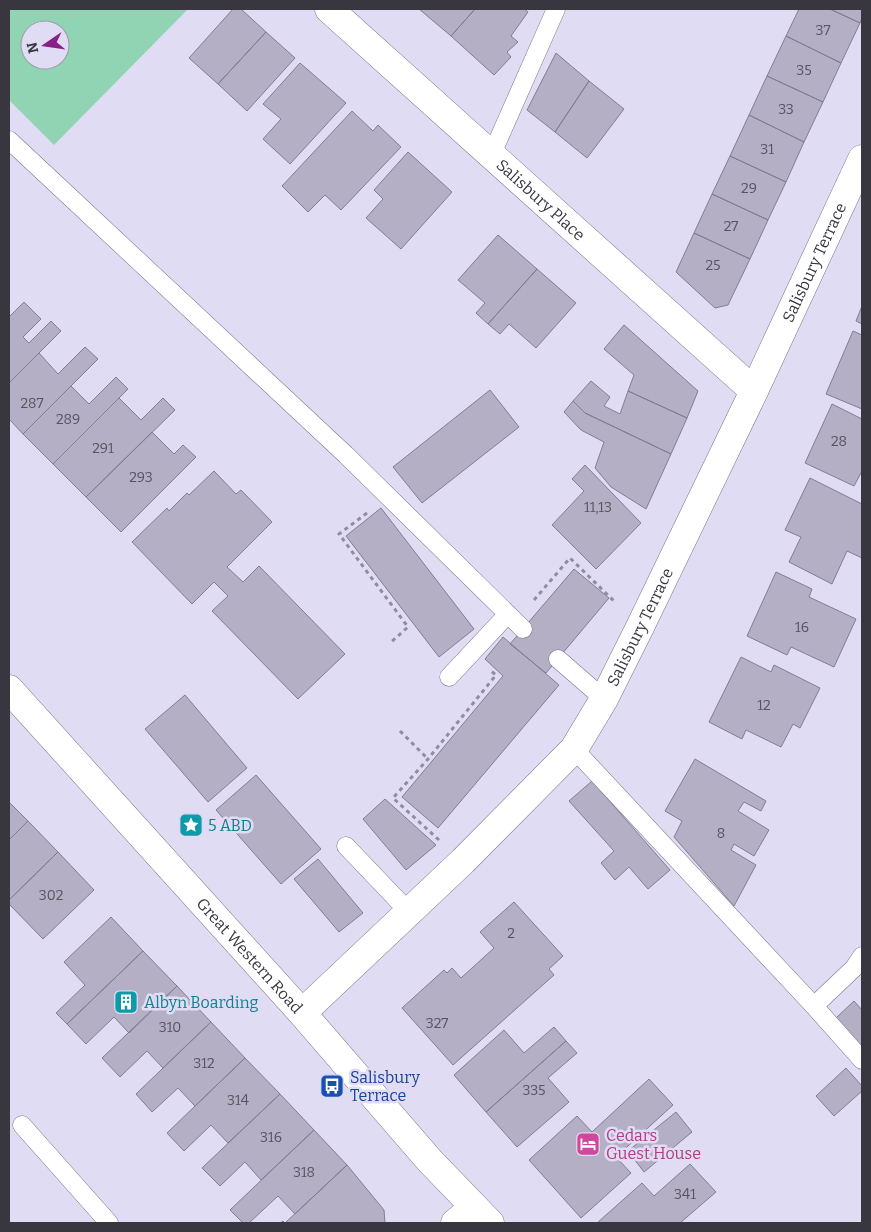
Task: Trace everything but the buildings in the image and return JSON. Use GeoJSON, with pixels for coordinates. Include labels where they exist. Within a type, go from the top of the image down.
{"type":"FeatureCollection","features":[{"type":"Feature","properties":{"kind":"street","name":"Salisbury Place"},"geometry":{"type":"LineString","coordinates":[[328,9],[754,391]]}},
{"type":"Feature","properties":{"kind":"street","name":"Salisbury Terrace"},"geometry":{"type":"LineString","coordinates":[[302,1014],[463,861],[574,749],[604,699],[640,626],[754,391],[862,159]]}},
{"type":"Feature","properties":{"kind":"street","name":"Great Western Road"},"geometry":{"type":"LineString","coordinates":[[9,689],[302,1014],[430,1161],[473,1218]]}},
{"type":"Feature","properties":{"kind":"lane"},"geometry":{"type":"LineString","coordinates":[[491,156],[556,9]]}},
{"type":"Feature","properties":{"kind":"lane"},"geometry":{"type":"LineString","coordinates":[[9,140],[389,496],[516,621],[448,677]]}},
{"type":"Feature","properties":{"kind":"lane"},"geometry":{"type":"LineString","coordinates":[[558,659],[604,699]]}},
{"type":"Feature","properties":{"kind":"lane"},"geometry":{"type":"LineString","coordinates":[[574,749],[862,1060]]}},
{"type":"Feature","properties":{"kind":"lane"},"geometry":{"type":"LineString","coordinates":[[346,846],[409,912]]}},
{"type":"Feature","properties":{"kind":"lane"},"geometry":{"type":"LineString","coordinates":[[814,1006],[854,968],[862,956]]}},
{"type":"Feature","properties":{"kind":"lane"},"geometry":{"type":"LineString","coordinates":[[22,1125],[109,1223]]}},
{"type":"Feature","properties":{"kind":"path"},"geometry":{"type":"LineString","coordinates":[[389,496],[340,534],[408,627],[390,643]]}},
{"type":"Feature","properties":{"kind":"path"},"geometry":{"type":"LineString","coordinates":[[516,621],[570,558],[640,626]]}},
{"type":"Feature","properties":{"kind":"path"},"geometry":{"type":"LineString","coordinates":[[463,861],[394,798],[496,675],[485,665]]}},
{"type":"Feature","properties":{"kind":"path"},"geometry":{"type":"LineString","coordinates":[[400,732],[428,759]]}},
{"type":"Feature","properties":{"kind":"green space"},"geometry":{"type":"Polygon","coordinates":[[[9,9],[188,9],[54,145],[9,100],[9,9]]]}},
{"type":"Feature","properties":{"kind":"place","name":"5 ABD"},"geometry":{"type":"Point","coordinates":[191,825]}},
{"type":"Feature","properties":{"kind":"place","name":"Albyn Boarding"},"geometry":{"type":"Point","coordinates":[126,1002]}},
{"type":"Feature","properties":{"kind":"place","name":"Salisbury Terrace"},"geometry":{"type":"Point","coordinates":[332,1086]}},
{"type":"Feature","properties":{"kind":"place","name":"Cedars Guest House"},"geometry":{"type":"Point","coordinates":[588,1144]}}]}
